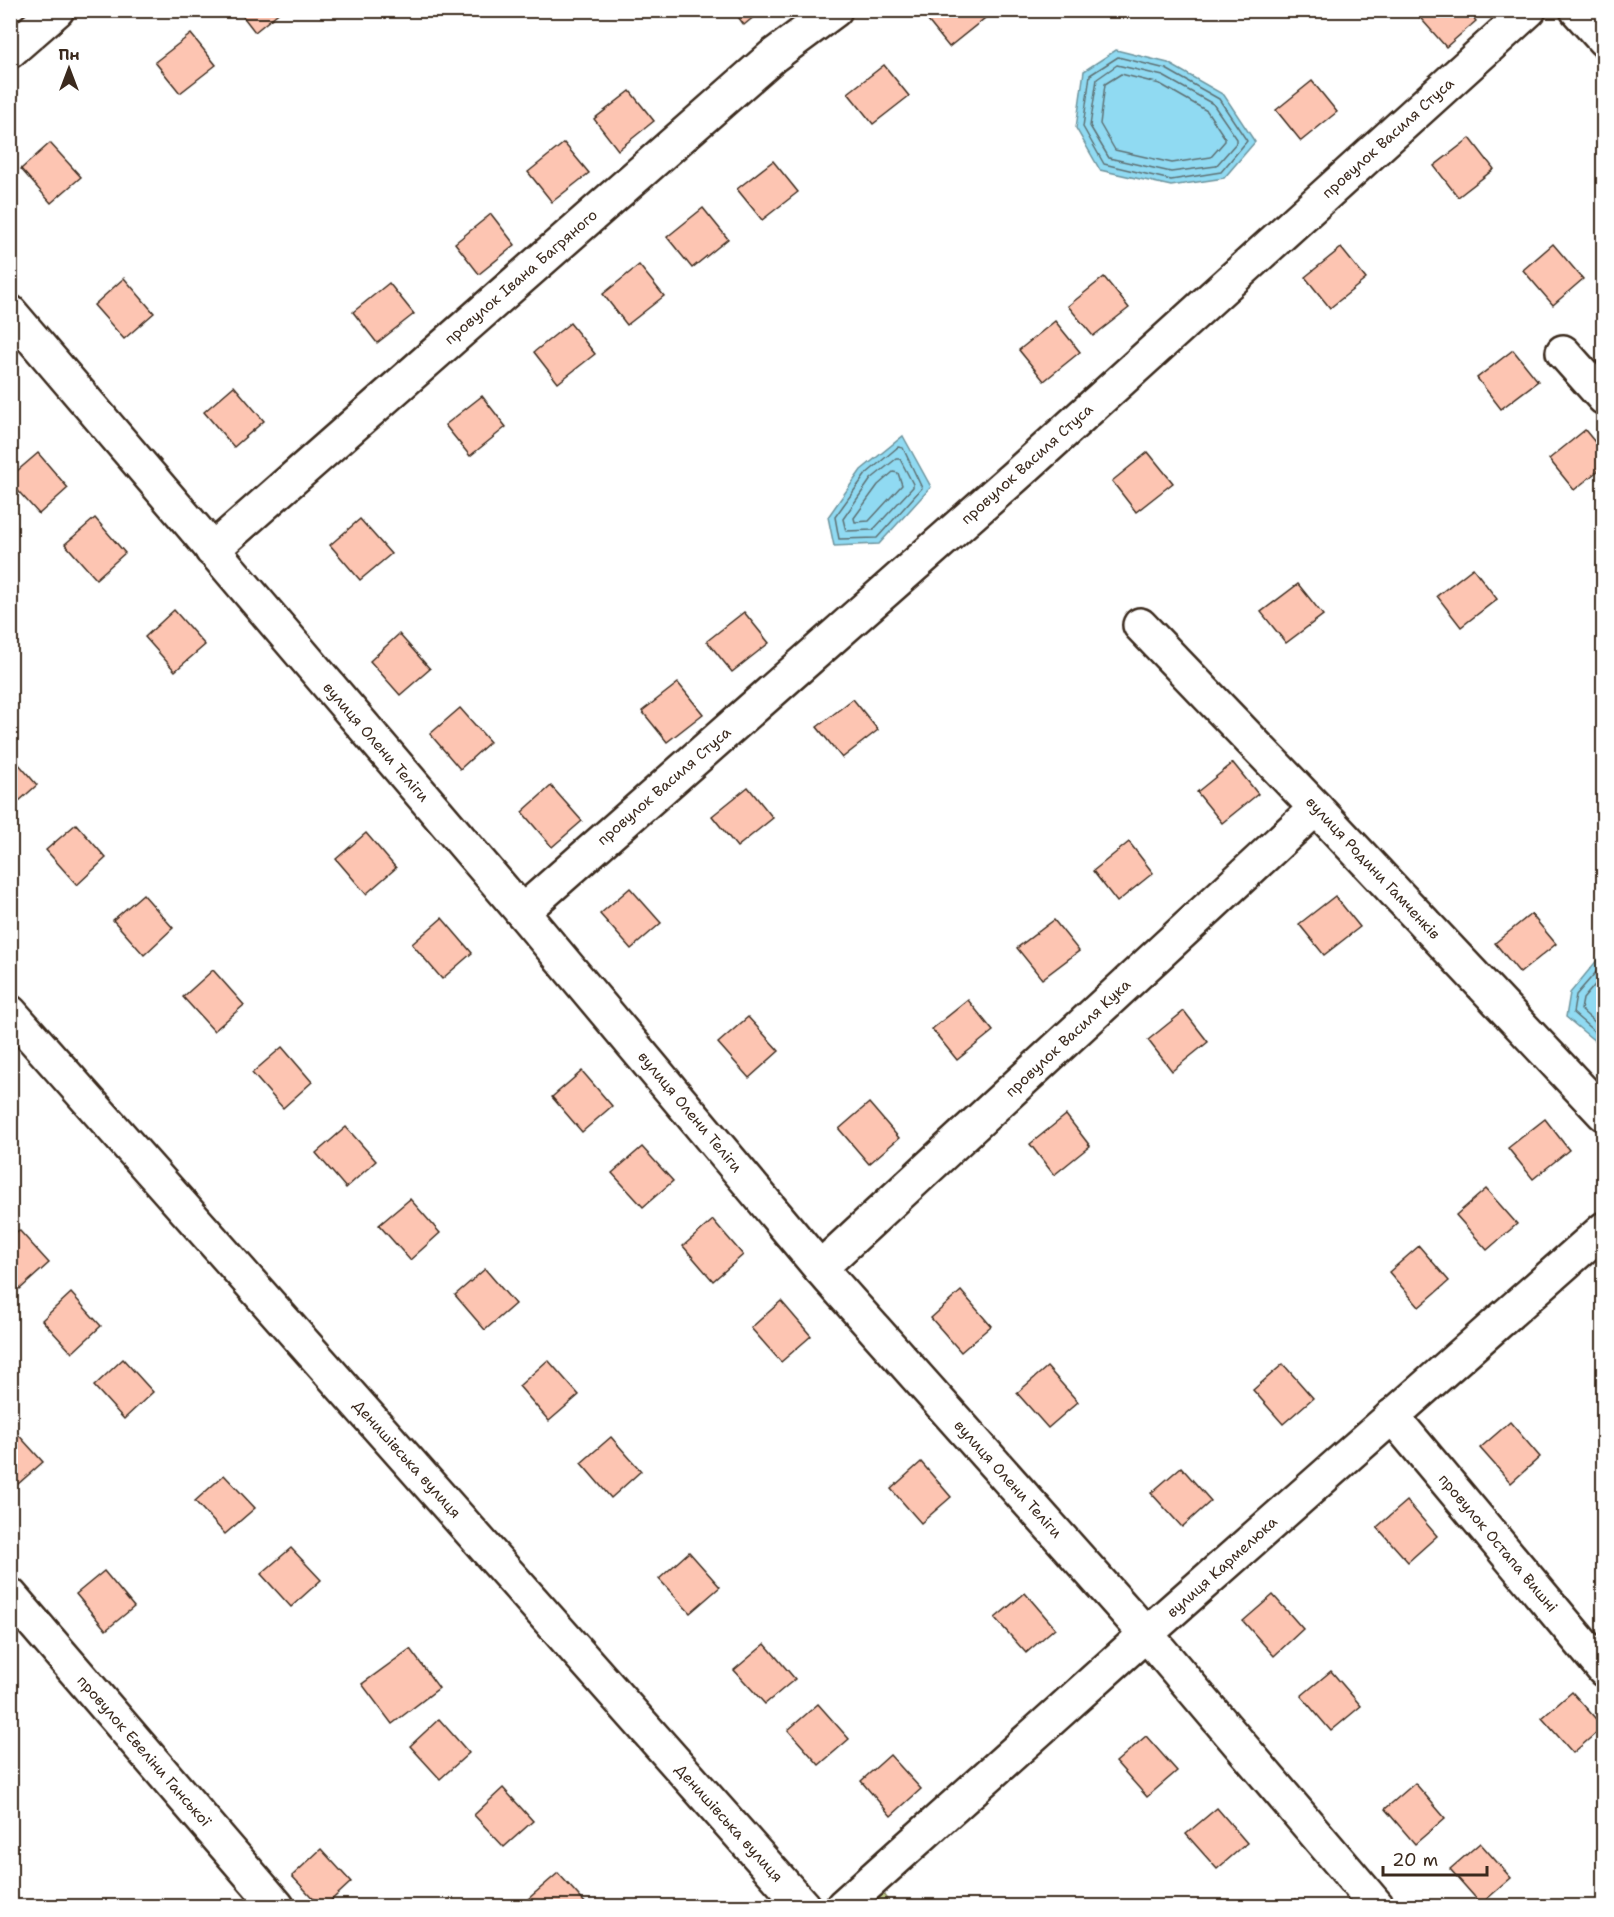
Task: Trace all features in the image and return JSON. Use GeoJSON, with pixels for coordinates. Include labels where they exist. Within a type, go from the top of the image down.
{"type":"FeatureCollection","features":[{"type":"Feature","properties":{"kind":"street"},"geometry":{"type":"LineString","coordinates":[[10,51],[57,10]]}},
{"type":"Feature","properties":{"kind":"street","name":"провулок Івана Багряного"},"geometry":{"type":"LineString","coordinates":[[212,550],[773,56],[835,10]]}},
{"type":"Feature","properties":{"kind":"street","name":"провулок Василя Стуса"},"geometry":{"type":"LineString","coordinates":[[522,912],[1021,471],[1529,10]]}},
{"type":"Feature","properties":{"kind":"street"},"geometry":{"type":"LineString","coordinates":[[1577,10],[1604,40]]}},
{"type":"Feature","properties":{"kind":"street","name":"вулиця Олени Теліги"},"geometry":{"type":"LineString","coordinates":[[10,312],[522,912],[820,1268],[1146,1634],[1377,1906]]}},
{"type":"Feature","properties":{"kind":"street"},"geometry":{"type":"LineString","coordinates":[[1563,352],[1604,398]]}},
{"type":"Feature","properties":{"kind":"street","name":"вулиця Родини Гамченків"},"geometry":{"type":"LineString","coordinates":[[1140,625],[1604,1114]]}},
{"type":"Feature","properties":{"kind":"street","name":"провулок Василя Кука"},"geometry":{"type":"LineString","coordinates":[[820,1268],[1316,808]]}},
{"type":"Feature","properties":{"kind":"street","name":"Денишівська вулиця"},"geometry":{"type":"LineString","coordinates":[[10,1012],[803,1906]]}},
{"type":"Feature","properties":{"kind":"street","name":"вулиця Кармелюка"},"geometry":{"type":"LineString","coordinates":[[843,1906],[1146,1634],[1604,1229]]}},
{"type":"Feature","properties":{"kind":"street","name":"провулок Остапа Вишні"},"geometry":{"type":"LineString","coordinates":[[1392,1416],[1604,1670]]}},
{"type":"Feature","properties":{"kind":"street","name":"провулок Евеліни Ганської"},"geometry":{"type":"LineString","coordinates":[[10,1595],[277,1906]]}},
{"type":"Feature","properties":{"kind":"green space"},"geometry":{"type":"Polygon","coordinates":[[[872,1880],[892,1906],[843,1906],[872,1880]]]}},
{"type":"Feature","properties":{"kind":"water"},"geometry":{"type":"Polygon","coordinates":[[[1116,50],[1168,63],[1224,95],[1255,142],[1224,178],[1171,186],[1100,170],[1076,128],[1084,71],[1116,50]]]}},
{"type":"Feature","properties":{"kind":"water"},"geometry":{"type":"Polygon","coordinates":[[[903,436],[931,487],[879,544],[834,546],[828,517],[861,470],[903,436]]]}},
{"type":"Feature","properties":{"kind":"water"},"geometry":{"type":"Polygon","coordinates":[[[1603,953],[1603,1048],[1566,1017],[1570,993],[1603,953]]]}},
{"type":"Feature","properties":{"kind":"building"},"geometry":{"type":"Polygon","coordinates":[[[238,10],[282,10],[255,32],[238,10]]]}},
{"type":"Feature","properties":{"kind":"building"},"geometry":{"type":"Polygon","coordinates":[[[733,10],[762,10],[744,25],[733,10]]]}},
{"type":"Feature","properties":{"kind":"building"},"geometry":{"type":"Polygon","coordinates":[[[931,10],[979,10],[985,18],[949,47],[924,16],[931,10]]]}},
{"type":"Feature","properties":{"kind":"building"},"geometry":{"type":"Polygon","coordinates":[[[1417,10],[1467,10],[1476,21],[1446,47],[1415,12],[1417,10]]]}},
{"type":"Feature","properties":{"kind":"building"},"geometry":{"type":"Polygon","coordinates":[[[191,34],[216,65],[180,93],[155,62],[191,34]]]}},
{"type":"Feature","properties":{"kind":"building"},"geometry":{"type":"Polygon","coordinates":[[[884,65],[909,96],[873,124],[848,93],[884,65]]]}},
{"type":"Feature","properties":{"kind":"building"},"geometry":{"type":"Polygon","coordinates":[[[1312,81],[1337,112],[1301,141],[1276,110],[1312,81]]]}},
{"type":"Feature","properties":{"kind":"building"},"geometry":{"type":"Polygon","coordinates":[[[630,91],[654,121],[618,150],[594,119],[630,91]]]}},
{"type":"Feature","properties":{"kind":"building"},"geometry":{"type":"Polygon","coordinates":[[[1470,138],[1494,169],[1458,197],[1434,166],[1470,138]]]}},
{"type":"Feature","properties":{"kind":"building"},"geometry":{"type":"Polygon","coordinates":[[[50,143],[81,177],[51,203],[21,169],[50,143]]]}},
{"type":"Feature","properties":{"kind":"building"},"geometry":{"type":"Polygon","coordinates":[[[564,143],[589,173],[552,202],[528,172],[564,143]]]}},
{"type":"Feature","properties":{"kind":"building"},"geometry":{"type":"Polygon","coordinates":[[[773,161],[798,192],[762,220],[737,189],[773,161]]]}},
{"type":"Feature","properties":{"kind":"building"},"geometry":{"type":"Polygon","coordinates":[[[703,208],[728,239],[692,268],[667,237],[703,208]]]}},
{"type":"Feature","properties":{"kind":"building"},"geometry":{"type":"Polygon","coordinates":[[[491,214],[515,245],[479,274],[455,243],[491,214]]]}},
{"type":"Feature","properties":{"kind":"building"},"geometry":{"type":"Polygon","coordinates":[[[1553,244],[1583,279],[1553,305],[1523,270],[1553,244]]]}},
{"type":"Feature","properties":{"kind":"building"},"geometry":{"type":"Polygon","coordinates":[[[1341,248],[1366,279],[1330,308],[1305,277],[1341,248]]]}},
{"type":"Feature","properties":{"kind":"building"},"geometry":{"type":"Polygon","coordinates":[[[639,265],[664,296],[627,325],[603,294],[639,265]]]}},
{"type":"Feature","properties":{"kind":"building"},"geometry":{"type":"Polygon","coordinates":[[[1104,277],[1129,308],[1093,336],[1068,306],[1104,277]]]}},
{"type":"Feature","properties":{"kind":"building"},"geometry":{"type":"Polygon","coordinates":[[[124,278],[154,313],[124,339],[94,305],[124,278]]]}},
{"type":"Feature","properties":{"kind":"building"},"geometry":{"type":"Polygon","coordinates":[[[389,283],[414,314],[377,343],[353,312],[389,283]]]}},
{"type":"Feature","properties":{"kind":"building"},"geometry":{"type":"Polygon","coordinates":[[[1055,321],[1080,352],[1044,381],[1019,350],[1055,321]]]}},
{"type":"Feature","properties":{"kind":"building"},"geometry":{"type":"Polygon","coordinates":[[[570,323],[595,354],[558,383],[534,352],[570,323]]]}},
{"type":"Feature","properties":{"kind":"building"},"geometry":{"type":"Polygon","coordinates":[[[1513,350],[1538,381],[1501,409],[1477,378],[1513,350]]]}},
{"type":"Feature","properties":{"kind":"building"},"geometry":{"type":"Polygon","coordinates":[[[234,386],[264,421],[234,447],[204,412],[234,386]]]}},
{"type":"Feature","properties":{"kind":"building"},"geometry":{"type":"Polygon","coordinates":[[[482,396],[506,427],[470,456],[445,425],[482,396]]]}},
{"type":"Feature","properties":{"kind":"building"},"geometry":{"type":"Polygon","coordinates":[[[1585,430],[1604,453],[1604,466],[1574,490],[1549,459],[1585,430]]]}},
{"type":"Feature","properties":{"kind":"building"},"geometry":{"type":"Polygon","coordinates":[[[1148,452],[1173,483],[1136,512],[1112,481],[1148,452]]]}},
{"type":"Feature","properties":{"kind":"building"},"geometry":{"type":"Polygon","coordinates":[[[38,453],[68,488],[39,514],[10,482],[10,477],[38,453]]]}},
{"type":"Feature","properties":{"kind":"building"},"geometry":{"type":"Polygon","coordinates":[[[95,518],[125,553],[96,579],[65,544],[95,518]]]}},
{"type":"Feature","properties":{"kind":"building"},"geometry":{"type":"Polygon","coordinates":[[[360,519],[391,554],[360,580],[330,545],[360,519]]]}},
{"type":"Feature","properties":{"kind":"building"},"geometry":{"type":"Polygon","coordinates":[[[1473,568],[1497,599],[1461,627],[1437,596],[1473,568]]]}},
{"type":"Feature","properties":{"kind":"building"},"geometry":{"type":"Polygon","coordinates":[[[1298,584],[1323,615],[1286,643],[1261,612],[1298,584]]]}},
{"type":"Feature","properties":{"kind":"building"},"geometry":{"type":"Polygon","coordinates":[[[174,610],[205,645],[175,671],[145,637],[174,610]]]}},
{"type":"Feature","properties":{"kind":"building"},"geometry":{"type":"Polygon","coordinates":[[[744,612],[769,643],[732,672],[707,641],[744,612]]]}},
{"type":"Feature","properties":{"kind":"building"},"geometry":{"type":"Polygon","coordinates":[[[399,634],[430,669],[400,695],[370,661],[399,634]]]}},
{"type":"Feature","properties":{"kind":"building"},"geometry":{"type":"Polygon","coordinates":[[[678,683],[703,714],[667,742],[642,711],[678,683]]]}},
{"type":"Feature","properties":{"kind":"building"},"geometry":{"type":"Polygon","coordinates":[[[853,699],[878,730],[842,758],[817,727],[853,699]]]}},
{"type":"Feature","properties":{"kind":"building"},"geometry":{"type":"Polygon","coordinates":[[[460,708],[490,742],[460,769],[430,734],[460,708]]]}},
{"type":"Feature","properties":{"kind":"building"},"geometry":{"type":"Polygon","coordinates":[[[10,754],[37,785],[10,809],[10,754]]]}},
{"type":"Feature","properties":{"kind":"building"},"geometry":{"type":"Polygon","coordinates":[[[1233,763],[1258,794],[1222,823],[1197,792],[1233,763]]]}},
{"type":"Feature","properties":{"kind":"building"},"geometry":{"type":"Polygon","coordinates":[[[551,786],[582,821],[552,847],[522,812],[551,786]]]}},
{"type":"Feature","properties":{"kind":"building"},"geometry":{"type":"Polygon","coordinates":[[[748,787],[773,818],[737,847],[712,816],[748,787]]]}},
{"type":"Feature","properties":{"kind":"building"},"geometry":{"type":"Polygon","coordinates":[[[76,824],[106,858],[77,885],[46,850],[76,824]]]}},
{"type":"Feature","properties":{"kind":"building"},"geometry":{"type":"Polygon","coordinates":[[[366,833],[396,868],[366,894],[336,859],[366,833]]]}},
{"type":"Feature","properties":{"kind":"building"},"geometry":{"type":"Polygon","coordinates":[[[1129,842],[1153,873],[1117,902],[1093,871],[1129,842]]]}},
{"type":"Feature","properties":{"kind":"building"},"geometry":{"type":"Polygon","coordinates":[[[630,888],[661,923],[631,949],[600,914],[630,888]]]}},
{"type":"Feature","properties":{"kind":"building"},"geometry":{"type":"Polygon","coordinates":[[[143,894],[173,928],[144,955],[113,920],[143,894]]]}},
{"type":"Feature","properties":{"kind":"building"},"geometry":{"type":"Polygon","coordinates":[[[1335,896],[1360,927],[1324,955],[1299,924],[1335,896]]]}},
{"type":"Feature","properties":{"kind":"building"},"geometry":{"type":"Polygon","coordinates":[[[1531,914],[1556,944],[1520,973],[1495,943],[1531,914]]]}},
{"type":"Feature","properties":{"kind":"building"},"geometry":{"type":"Polygon","coordinates":[[[442,918],[472,953],[442,979],[412,944],[442,918]]]}},
{"type":"Feature","properties":{"kind":"building"},"geometry":{"type":"Polygon","coordinates":[[[1054,920],[1079,951],[1042,979],[1017,948],[1054,920]]]}},
{"type":"Feature","properties":{"kind":"building"},"geometry":{"type":"Polygon","coordinates":[[[213,970],[244,1005],[214,1031],[183,997],[213,970]]]}},
{"type":"Feature","properties":{"kind":"building"},"geometry":{"type":"Polygon","coordinates":[[[968,1000],[993,1031],[957,1060],[932,1029],[968,1000]]]}},
{"type":"Feature","properties":{"kind":"building"},"geometry":{"type":"Polygon","coordinates":[[[1184,1011],[1208,1042],[1172,1071],[1148,1040],[1184,1011]]]}},
{"type":"Feature","properties":{"kind":"building"},"geometry":{"type":"Polygon","coordinates":[[[748,1017],[779,1051],[749,1078],[718,1043],[748,1017]]]}},
{"type":"Feature","properties":{"kind":"building"},"geometry":{"type":"Polygon","coordinates":[[[282,1047],[312,1082],[283,1108],[252,1073],[282,1047]]]}},
{"type":"Feature","properties":{"kind":"building"},"geometry":{"type":"Polygon","coordinates":[[[582,1071],[612,1106],[582,1132],[552,1097],[582,1071]]]}},
{"type":"Feature","properties":{"kind":"building"},"geometry":{"type":"Polygon","coordinates":[[[869,1103],[899,1138],[869,1164],[839,1129],[869,1103]]]}},
{"type":"Feature","properties":{"kind":"building"},"geometry":{"type":"Polygon","coordinates":[[[1066,1115],[1090,1146],[1054,1175],[1030,1144],[1066,1115]]]}},
{"type":"Feature","properties":{"kind":"building"},"geometry":{"type":"Polygon","coordinates":[[[1545,1119],[1569,1150],[1533,1179],[1508,1148],[1545,1119]]]}},
{"type":"Feature","properties":{"kind":"building"},"geometry":{"type":"Polygon","coordinates":[[[346,1127],[376,1161],[346,1188],[316,1153],[346,1127]]]}},
{"type":"Feature","properties":{"kind":"building"},"geometry":{"type":"Polygon","coordinates":[[[642,1147],[673,1181],[643,1207],[612,1173],[642,1147]]]}},
{"type":"Feature","properties":{"kind":"building"},"geometry":{"type":"Polygon","coordinates":[[[1486,1189],[1517,1224],[1487,1250],[1456,1215],[1486,1189]]]}},
{"type":"Feature","properties":{"kind":"building"},"geometry":{"type":"Polygon","coordinates":[[[410,1199],[440,1233],[410,1260],[379,1225],[410,1199]]]}},
{"type":"Feature","properties":{"kind":"building"},"geometry":{"type":"Polygon","coordinates":[[[713,1220],[743,1255],[713,1281],[683,1246],[713,1220]]]}},
{"type":"Feature","properties":{"kind":"building"},"geometry":{"type":"Polygon","coordinates":[[[19,1230],[49,1263],[20,1289],[10,1279],[10,1238],[19,1230]]]}},
{"type":"Feature","properties":{"kind":"building"},"geometry":{"type":"Polygon","coordinates":[[[1419,1246],[1449,1281],[1419,1307],[1389,1272],[1419,1246]]]}},
{"type":"Feature","properties":{"kind":"building"},"geometry":{"type":"Polygon","coordinates":[[[485,1269],[515,1304],[485,1330],[455,1295],[485,1269]]]}},
{"type":"Feature","properties":{"kind":"building"},"geometry":{"type":"Polygon","coordinates":[[[961,1291],[991,1326],[961,1352],[931,1318],[961,1291]]]}},
{"type":"Feature","properties":{"kind":"building"},"geometry":{"type":"Polygon","coordinates":[[[71,1293],[101,1326],[72,1353],[42,1320],[71,1293]]]}},
{"type":"Feature","properties":{"kind":"building"},"geometry":{"type":"Polygon","coordinates":[[[781,1301],[811,1336],[781,1362],[751,1328],[781,1301]]]}},
{"type":"Feature","properties":{"kind":"building"},"geometry":{"type":"Polygon","coordinates":[[[123,1359],[153,1392],[124,1419],[94,1386],[123,1359]]]}},
{"type":"Feature","properties":{"kind":"building"},"geometry":{"type":"Polygon","coordinates":[[[548,1360],[579,1395],[549,1421],[519,1386],[548,1360]]]}},
{"type":"Feature","properties":{"kind":"building"},"geometry":{"type":"Polygon","coordinates":[[[1283,1364],[1313,1398],[1283,1424],[1253,1390],[1283,1364]]]}},
{"type":"Feature","properties":{"kind":"building"},"geometry":{"type":"Polygon","coordinates":[[[1047,1367],[1078,1402],[1048,1428],[1017,1393],[1047,1367]]]}},
{"type":"Feature","properties":{"kind":"building"},"geometry":{"type":"Polygon","coordinates":[[[1510,1422],[1540,1457],[1511,1483],[1480,1448],[1510,1422]]]}},
{"type":"Feature","properties":{"kind":"building"},"geometry":{"type":"Polygon","coordinates":[[[14,1430],[43,1462],[10,1491],[10,1433],[14,1430]]]}},
{"type":"Feature","properties":{"kind":"building"},"geometry":{"type":"Polygon","coordinates":[[[611,1437],[641,1471],[611,1498],[581,1463],[611,1437]]]}},
{"type":"Feature","properties":{"kind":"building"},"geometry":{"type":"Polygon","coordinates":[[[921,1462],[951,1497],[921,1523],[891,1489],[921,1462]]]}},
{"type":"Feature","properties":{"kind":"building"},"geometry":{"type":"Polygon","coordinates":[[[1181,1467],[1211,1501],[1182,1527],[1151,1493],[1181,1467]]]}},
{"type":"Feature","properties":{"kind":"building"},"geometry":{"type":"Polygon","coordinates":[[[224,1475],[255,1508],[225,1534],[195,1501],[224,1475]]]}},
{"type":"Feature","properties":{"kind":"building"},"geometry":{"type":"Polygon","coordinates":[[[1407,1501],[1437,1536],[1408,1562],[1377,1527],[1407,1501]]]}},
{"type":"Feature","properties":{"kind":"building"},"geometry":{"type":"Polygon","coordinates":[[[291,1548],[321,1580],[291,1607],[261,1574],[291,1548]]]}},
{"type":"Feature","properties":{"kind":"building"},"geometry":{"type":"Polygon","coordinates":[[[689,1552],[720,1587],[690,1613],[659,1579],[689,1552]]]}},
{"type":"Feature","properties":{"kind":"building"},"geometry":{"type":"Polygon","coordinates":[[[104,1571],[134,1607],[106,1630],[76,1594],[104,1571]]]}},
{"type":"Feature","properties":{"kind":"building"},"geometry":{"type":"Polygon","coordinates":[[[1025,1593],[1055,1628],[1026,1653],[995,1618],[1025,1593]]]}},
{"type":"Feature","properties":{"kind":"building"},"geometry":{"type":"Polygon","coordinates":[[[1273,1595],[1303,1629],[1274,1656],[1243,1621],[1273,1595]]]}},
{"type":"Feature","properties":{"kind":"building"},"geometry":{"type":"Polygon","coordinates":[[[765,1644],[795,1679],[765,1704],[734,1670],[765,1644]]]}},
{"type":"Feature","properties":{"kind":"building"},"geometry":{"type":"Polygon","coordinates":[[[410,1649],[439,1688],[392,1724],[362,1684],[410,1649]]]}},
{"type":"Feature","properties":{"kind":"building"},"geometry":{"type":"Polygon","coordinates":[[[1331,1671],[1361,1706],[1331,1731],[1301,1696],[1331,1671]]]}},
{"type":"Feature","properties":{"kind":"building"},"geometry":{"type":"Polygon","coordinates":[[[1572,1692],[1603,1727],[1573,1753],[1542,1718],[1572,1692]]]}},
{"type":"Feature","properties":{"kind":"building"},"geometry":{"type":"Polygon","coordinates":[[[818,1704],[849,1739],[819,1765],[788,1730],[818,1704]]]}},
{"type":"Feature","properties":{"kind":"building"},"geometry":{"type":"Polygon","coordinates":[[[439,1719],[469,1753],[440,1779],[410,1746],[439,1719]]]}},
{"type":"Feature","properties":{"kind":"building"},"geometry":{"type":"Polygon","coordinates":[[[1146,1736],[1177,1771],[1147,1797],[1116,1762],[1146,1736]]]}},
{"type":"Feature","properties":{"kind":"building"},"geometry":{"type":"Polygon","coordinates":[[[890,1755],[921,1789],[891,1816],[861,1781],[890,1755]]]}},
{"type":"Feature","properties":{"kind":"building"},"geometry":{"type":"Polygon","coordinates":[[[1415,1783],[1445,1818],[1415,1844],[1385,1809],[1415,1783]]]}},
{"type":"Feature","properties":{"kind":"building"},"geometry":{"type":"Polygon","coordinates":[[[503,1788],[533,1821],[504,1847],[474,1815],[503,1788]]]}},
{"type":"Feature","properties":{"kind":"building"},"geometry":{"type":"Polygon","coordinates":[[[1217,1808],[1247,1843],[1217,1869],[1186,1834],[1217,1808]]]}},
{"type":"Feature","properties":{"kind":"building"},"geometry":{"type":"Polygon","coordinates":[[[1480,1843],[1511,1878],[1481,1904],[1450,1869],[1480,1843]]]}},
{"type":"Feature","properties":{"kind":"building"},"geometry":{"type":"Polygon","coordinates":[[[321,1849],[351,1882],[325,1906],[320,1906],[292,1876],[321,1849]]]}},
{"type":"Feature","properties":{"kind":"building"},"geometry":{"type":"Polygon","coordinates":[[[558,1873],[586,1906],[535,1906],[528,1899],[558,1873]]]}},
{"type":"Feature","properties":{"kind":"building"},"geometry":{"type":"Polygon","coordinates":[[[1296,1899],[1303,1906],[1287,1906],[1296,1899]]]}}]}
